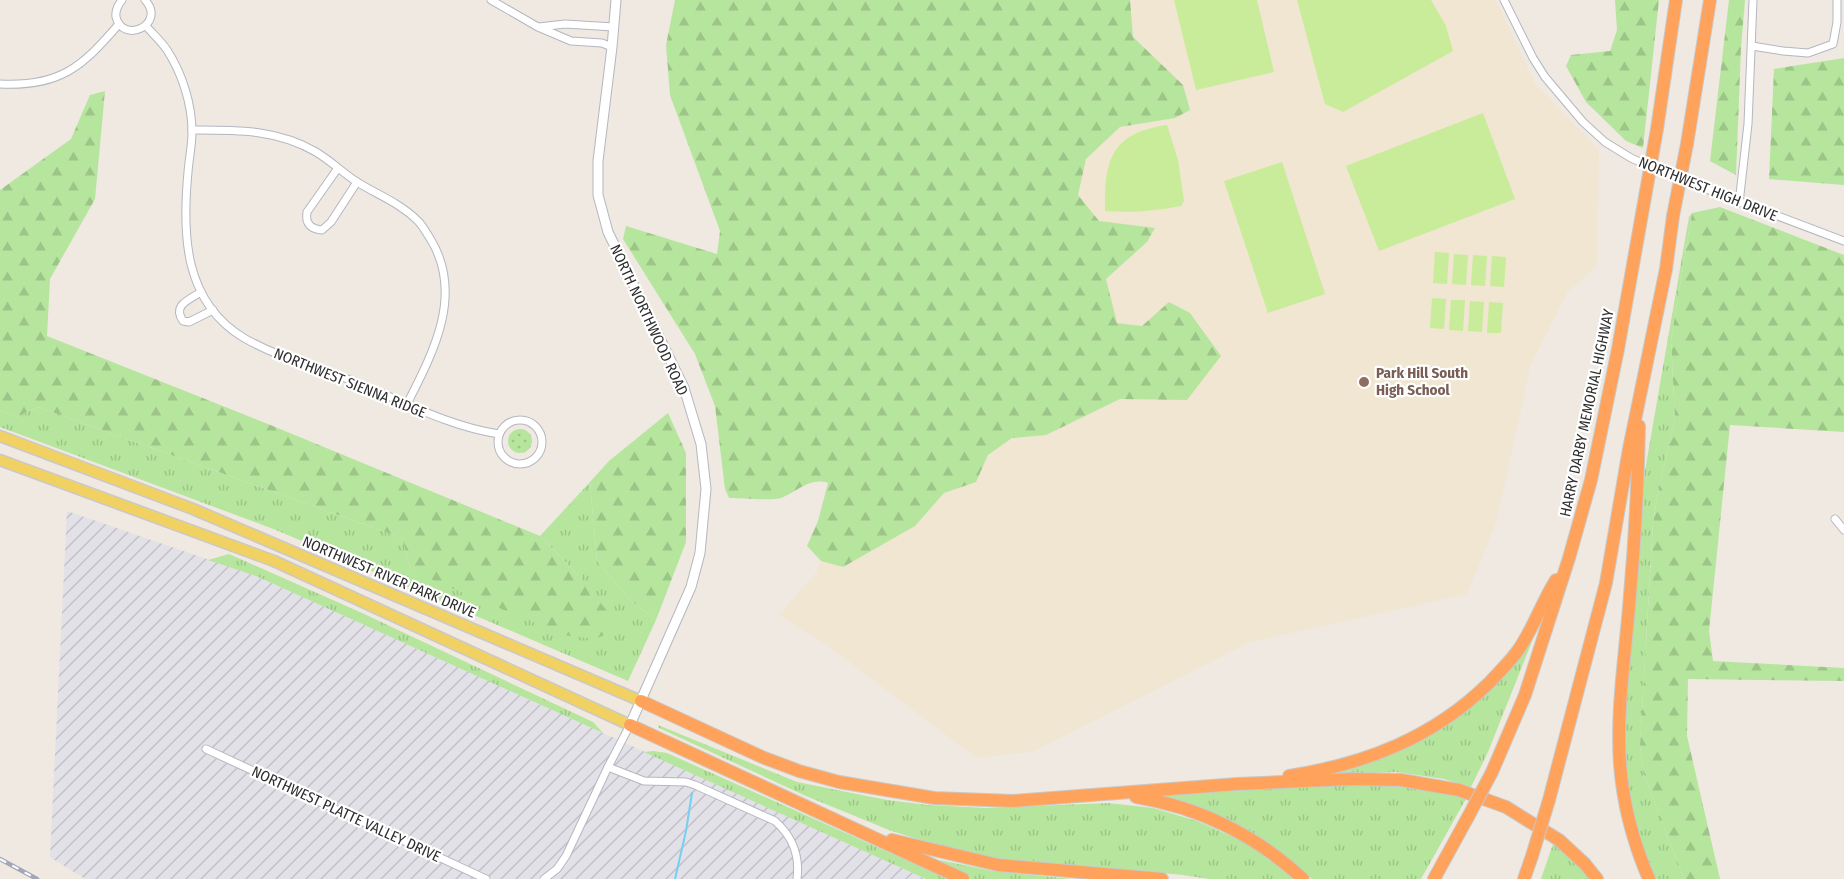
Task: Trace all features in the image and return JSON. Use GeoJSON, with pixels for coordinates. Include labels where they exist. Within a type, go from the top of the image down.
{"type":"FeatureCollection","features":[{"type":"Feature","properties":{"kind":"highway","name":"HARRY DARBY MEMORIAL HIGHWAY"},"geometry":{"type":"LineString","coordinates":[[1434,879],[1492,772],[1526,695],[1569,558],[1593,469],[1618,349],[1657,129],[1676,0]]}},
{"type":"Feature","properties":{"kind":"highway"},"geometry":{"type":"LineString","coordinates":[[1524,879],[1549,800],[1606,583],[1629,449],[1666,269],[1710,0]]}},
{"type":"Feature","properties":{"kind":"highway"},"geometry":{"type":"LineString","coordinates":[[1640,396],[1637,518],[1619,740],[1626,809],[1649,879]]}},
{"type":"Feature","properties":{"kind":"highway"},"geometry":{"type":"LineString","coordinates":[[1236,784],[1356,762],[1410,740],[1435,725],[1481,690],[1519,650],[1569,558]]}},
{"type":"Feature","properties":{"kind":"highway","name":"NORTHWEST RIVER PARK DRIVE"},"geometry":{"type":"LineString","coordinates":[[641,701],[762,757],[799,771],[839,782],[934,798],[1013,801],[1105,795]]}},
{"type":"Feature","properties":{"kind":"highway","name":"NORTHWEST RIVER PARK DRIVE"},"geometry":{"type":"LineString","coordinates":[[630,725],[868,834]]}},
{"type":"Feature","properties":{"kind":"highway"},"geometry":{"type":"LineString","coordinates":[[1105,795],[1236,784],[1351,779],[1401,780],[1459,790],[1506,807],[1559,840],[1585,864],[1597,879]]}},
{"type":"Feature","properties":{"kind":"highway"},"geometry":{"type":"LineString","coordinates":[[1105,795],[1145,798],[1209,818],[1254,841],[1303,878]]}},
{"type":"Feature","properties":{"kind":"highway"},"geometry":{"type":"LineString","coordinates":[[868,834],[963,879]]}},
{"type":"Feature","properties":{"kind":"highway"},"geometry":{"type":"LineString","coordinates":[[868,834],[998,865],[1162,879]]}},
{"type":"Feature","properties":{"kind":"main road","name":"NORTHWEST RIVER PARK DRIVE"},"geometry":{"type":"LineString","coordinates":[[0,436],[193,509],[641,701]]}},
{"type":"Feature","properties":{"kind":"main road","name":"NORTHWEST RIVER PARK DRIVE"},"geometry":{"type":"LineString","coordinates":[[0,460],[274,561],[630,725]]}},
{"type":"Feature","properties":{"kind":"street"},"geometry":{"type":"LineString","coordinates":[[120,1],[116,13],[120,24],[123,28],[134,31],[146,26],[151,18],[147,0]]}},
{"type":"Feature","properties":{"kind":"street","name":"NORTH NORTHWOOD ROAD"},"geometry":{"type":"LineString","coordinates":[[616,0],[598,161],[598,195],[608,232],[684,388],[701,444],[706,489],[700,553],[691,587],[630,725]]}},
{"type":"Feature","properties":{"kind":"street","name":"NORTHWEST HIGH DRIVE"},"geometry":{"type":"LineString","coordinates":[[1504,0],[1545,77],[1583,122],[1605,142],[1631,158],[1664,173],[1844,242]]}},
{"type":"Feature","properties":{"kind":"street"},"geometry":{"type":"LineString","coordinates":[[1739,202],[1748,124],[1754,0]]}},
{"type":"Feature","properties":{"kind":"street"},"geometry":{"type":"LineString","coordinates":[[1752,46],[1808,53],[1833,44],[1837,22],[1837,0]]}},
{"type":"Feature","properties":{"kind":"street"},"geometry":{"type":"LineString","coordinates":[[493,1],[538,27],[571,41],[602,43],[612,47]]}},
{"type":"Feature","properties":{"kind":"street"},"geometry":{"type":"LineString","coordinates":[[0,84],[36,83],[62,75],[81,64],[95,52],[120,24]]}},
{"type":"Feature","properties":{"kind":"street"},"geometry":{"type":"LineString","coordinates":[[538,27],[565,24],[614,27]]}},
{"type":"Feature","properties":{"kind":"street","name":"NORTHWEST SIENNA RIDGE"},"geometry":{"type":"LineString","coordinates":[[146,26],[172,58],[186,92],[192,130],[185,211],[186,240],[192,274],[201,292],[222,321],[244,338],[284,357],[455,424],[499,434]]}},
{"type":"Feature","properties":{"kind":"street"},"geometry":{"type":"LineString","coordinates":[[192,130],[247,130],[272,134],[297,142],[317,153],[357,182],[393,201],[419,222],[435,248],[443,270],[446,299],[439,337],[407,404]]}},
{"type":"Feature","properties":{"kind":"street"},"geometry":{"type":"LineString","coordinates":[[338,168],[307,213],[308,224],[314,229],[322,230],[331,222],[357,182]]}},
{"type":"Feature","properties":{"kind":"street"},"geometry":{"type":"LineString","coordinates":[[201,292],[181,305],[178,310],[183,321],[189,322],[213,309]]}},
{"type":"Feature","properties":{"kind":"street"},"geometry":{"type":"LineString","coordinates":[[522,419],[528,421],[533,423],[540,432],[541,449],[530,462],[512,463],[500,451],[499,434],[510,421],[522,419]]}},
{"type":"Feature","properties":{"kind":"street"},"geometry":{"type":"LineString","coordinates":[[1835,519],[1844,530]]}},
{"type":"Feature","properties":{"kind":"street"},"geometry":{"type":"LineString","coordinates":[[544,879],[557,869],[566,856],[630,725]]}},
{"type":"Feature","properties":{"kind":"street","name":"NORTHWEST PLATTE VALLEY DRIVE"},"geometry":{"type":"LineString","coordinates":[[206,749],[486,879]]}},
{"type":"Feature","properties":{"kind":"street"},"geometry":{"type":"LineString","coordinates":[[608,767],[644,781],[686,782],[775,821],[784,830],[796,851],[798,879]]}},
{"type":"Feature","properties":{"kind":"shaded area","name":"Park Hill South High School"},"geometry":{"type":"Polygon","coordinates":[[[1130,0],[1496,0],[1535,84],[1599,150],[1597,266],[1567,293],[1531,364],[1496,523],[1467,594],[1250,642],[1034,751],[977,758],[827,645],[779,615],[816,573],[821,561],[843,567],[915,526],[944,493],[976,482],[988,455],[1012,438],[1046,435],[1120,399],[1187,400],[1142,326],[1117,323],[1106,279],[1147,243],[1099,221],[1078,195],[1086,159],[1120,127],[1175,118],[1183,85],[1133,37],[1130,0]]]}},
{"type":"Feature","properties":{"kind":"shaded area"},"geometry":{"type":"Polygon","coordinates":[[[67,511],[256,576],[926,879],[85,879],[50,857],[67,511]]]}},
{"type":"Feature","properties":{"kind":"green space"},"geometry":{"type":"Polygon","coordinates":[[[675,0],[1130,0],[1133,37],[1183,85],[1190,110],[1175,118],[1120,127],[1086,159],[1078,195],[1099,221],[1155,228],[1147,242],[1106,279],[1117,323],[1142,326],[1169,302],[1190,313],[1221,356],[1187,400],[1120,399],[1046,435],[1012,438],[988,455],[976,482],[944,493],[915,526],[843,567],[821,561],[807,546],[818,521],[828,483],[815,482],[776,499],[729,498],[725,489],[715,406],[695,354],[623,239],[626,226],[717,254],[720,231],[670,95],[666,45],[675,0]]]}},
{"type":"Feature","properties":{"kind":"green space"},"geometry":{"type":"Polygon","coordinates":[[[1174,0],[1257,0],[1274,72],[1196,90],[1174,0]]]}},
{"type":"Feature","properties":{"kind":"green space"},"geometry":{"type":"Polygon","coordinates":[[[1297,0],[1431,0],[1446,26],[1453,51],[1343,112],[1325,104],[1297,0]]]}},
{"type":"Feature","properties":{"kind":"green space"},"geometry":{"type":"Polygon","coordinates":[[[1615,0],[1659,0],[1643,148],[1626,141],[1586,102],[1566,66],[1571,55],[1610,51],[1617,30],[1615,0]]]}},
{"type":"Feature","properties":{"kind":"green space"},"geometry":{"type":"Polygon","coordinates":[[[1729,0],[1745,0],[1736,175],[1710,161],[1729,0]]]}},
{"type":"Feature","properties":{"kind":"green space"},"geometry":{"type":"Polygon","coordinates":[[[1844,58],[1844,185],[1769,179],[1774,69],[1844,58]]]}},
{"type":"Feature","properties":{"kind":"green space"},"geometry":{"type":"Polygon","coordinates":[[[105,91],[95,199],[50,279],[47,336],[540,536],[581,578],[610,615],[611,632],[595,639],[564,635],[411,571],[402,538],[38,407],[17,417],[0,411],[0,190],[71,139],[90,95],[105,91]]]}},
{"type":"Feature","properties":{"kind":"green space"},"geometry":{"type":"Polygon","coordinates":[[[1483,113],[1515,199],[1379,251],[1346,166],[1483,113]]]}},
{"type":"Feature","properties":{"kind":"green space"},"geometry":{"type":"Polygon","coordinates":[[[1167,125],[1178,160],[1184,201],[1181,206],[1143,211],[1105,211],[1106,177],[1109,163],[1115,152],[1123,142],[1134,135],[1167,125]]]}},
{"type":"Feature","properties":{"kind":"green space"},"geometry":{"type":"Polygon","coordinates":[[[1282,162],[1325,294],[1268,313],[1224,181],[1282,162]]]}},
{"type":"Feature","properties":{"kind":"green space"},"geometry":{"type":"Polygon","coordinates":[[[1720,207],[1844,255],[1844,432],[1730,425],[1709,631],[1713,661],[1844,668],[1844,681],[1688,679],[1687,736],[1720,879],[1684,879],[1643,772],[1640,745],[1653,523],[1675,419],[1671,340],[1692,213],[1720,207]]]}},
{"type":"Feature","properties":{"kind":"green space"},"geometry":{"type":"Polygon","coordinates":[[[1692,213],[1671,340],[1675,419],[1653,522],[1640,745],[1643,772],[1684,879],[1653,879],[1633,825],[1622,744],[1643,482],[1689,217],[1692,213]]]}},
{"type":"Feature","properties":{"kind":"green space"},"geometry":{"type":"Polygon","coordinates":[[[1435,252],[1449,253],[1447,284],[1433,283],[1435,252]]]}},
{"type":"Feature","properties":{"kind":"green space"},"geometry":{"type":"Polygon","coordinates":[[[1454,254],[1468,255],[1466,285],[1452,284],[1454,254]]]}},
{"type":"Feature","properties":{"kind":"green space"},"geometry":{"type":"Polygon","coordinates":[[[1473,255],[1487,256],[1485,286],[1471,285],[1473,255]]]}},
{"type":"Feature","properties":{"kind":"green space"},"geometry":{"type":"Polygon","coordinates":[[[1492,256],[1506,257],[1504,287],[1490,286],[1492,256]]]}},
{"type":"Feature","properties":{"kind":"green space"},"geometry":{"type":"Polygon","coordinates":[[[1432,298],[1446,299],[1444,329],[1430,328],[1432,298]]]}},
{"type":"Feature","properties":{"kind":"green space"},"geometry":{"type":"Polygon","coordinates":[[[1451,300],[1465,300],[1463,331],[1449,330],[1451,300]]]}},
{"type":"Feature","properties":{"kind":"green space"},"geometry":{"type":"Polygon","coordinates":[[[1470,301],[1484,302],[1482,332],[1468,331],[1470,301]]]}},
{"type":"Feature","properties":{"kind":"green space"},"geometry":{"type":"Polygon","coordinates":[[[1489,302],[1503,303],[1501,333],[1487,333],[1489,302]]]}},
{"type":"Feature","properties":{"kind":"green space"},"geometry":{"type":"Polygon","coordinates":[[[38,407],[402,538],[411,571],[581,578],[540,536],[590,482],[597,561],[629,599],[656,620],[628,681],[276,530],[0,427],[0,411],[17,417],[38,407]]]}},
{"type":"Feature","properties":{"kind":"green space"},"geometry":{"type":"Polygon","coordinates":[[[668,413],[686,453],[686,542],[656,620],[629,599],[597,561],[590,482],[609,461],[668,413]]]}},
{"type":"Feature","properties":{"kind":"green space"},"geometry":{"type":"Polygon","coordinates":[[[520,429],[529,432],[532,441],[529,450],[520,453],[511,450],[508,441],[511,432],[520,429]]]}},
{"type":"Feature","properties":{"kind":"green space"},"geometry":{"type":"Polygon","coordinates":[[[229,554],[362,613],[593,722],[603,733],[256,576],[208,560],[229,554]]]}},
{"type":"Feature","properties":{"kind":"green space"},"geometry":{"type":"Polygon","coordinates":[[[1530,638],[1533,639],[1488,752],[1471,787],[1444,779],[1396,772],[1323,775],[1413,743],[1530,638]]]}},
{"type":"Feature","properties":{"kind":"green space"},"geometry":{"type":"Polygon","coordinates":[[[658,725],[797,782],[887,800],[986,808],[1108,803],[1153,808],[1197,821],[1242,841],[1282,866],[1294,879],[1209,879],[993,858],[889,830],[806,796],[659,728],[658,725]]]}},
{"type":"Feature","properties":{"kind":"green space"},"geometry":{"type":"Polygon","coordinates":[[[644,752],[667,753],[948,879],[926,879],[644,752]]]}},
{"type":"Feature","properties":{"kind":"green space"},"geometry":{"type":"Polygon","coordinates":[[[1384,783],[1467,797],[1421,879],[1312,879],[1285,857],[1158,797],[1158,794],[1384,783]]]}},
{"type":"Feature","properties":{"kind":"green space"},"geometry":{"type":"Polygon","coordinates":[[[1554,841],[1593,879],[1541,879],[1554,841]]]}},
{"type":"Feature","properties":{"kind":"green space"},"geometry":{"type":"Polygon","coordinates":[[[939,860],[993,871],[1071,879],[971,879],[937,862],[939,860]]]}},
{"type":"Feature","properties":{"kind":"waterway"},"geometry":{"type":"LineString","coordinates":[[675,879],[692,793]]}},
{"type":"Feature","properties":{"kind":"railway"},"geometry":{"type":"LineString","coordinates":[[0,859],[37,879]]}},
{"type":"Feature","properties":{"kind":"place","name":"Park Hill South High School"},"geometry":{"type":"Point","coordinates":[1364,382]}}]}
